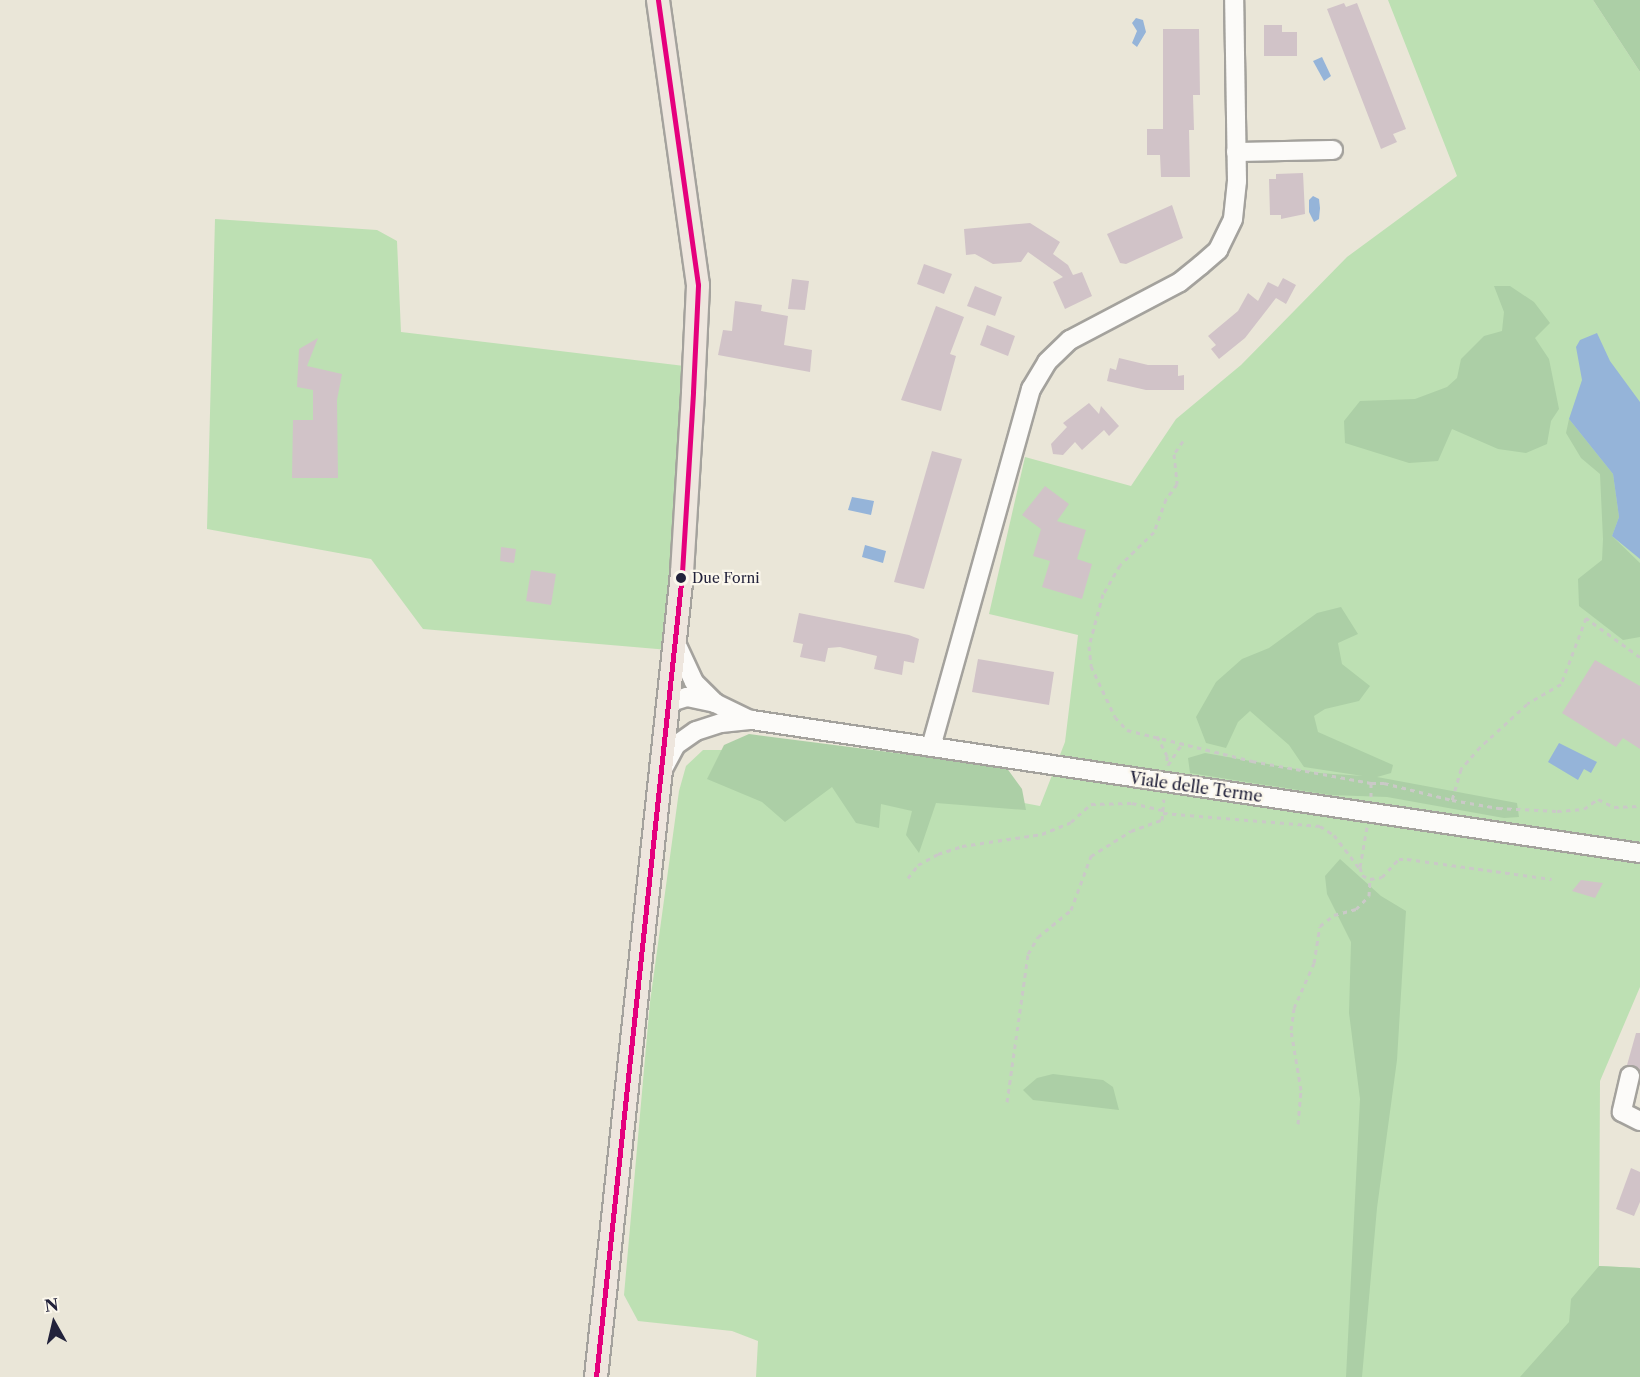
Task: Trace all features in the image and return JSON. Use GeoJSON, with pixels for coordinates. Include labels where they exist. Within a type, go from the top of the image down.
{"type":"FeatureCollection","features":[{"type":"Feature","properties":{"kind":"main road"},"geometry":{"type":"LineString","coordinates":[[596,1377],[683,562],[698,285],[658,0]]}},
{"type":"Feature","properties":{"kind":"street"},"geometry":{"type":"LineString","coordinates":[[931,747],[1031,390],[1047,362],[1070,339],[1180,282],[1218,250],[1235,212],[1234,0]]}},
{"type":"Feature","properties":{"kind":"street"},"geometry":{"type":"LineString","coordinates":[[1236,152],[1333,150]]}},
{"type":"Feature","properties":{"kind":"street","name":"Viale delle Terme"},"geometry":{"type":"LineString","coordinates":[[675,641],[694,682],[715,703]]}},
{"type":"Feature","properties":{"kind":"street","name":"Viale delle Terme"},"geometry":{"type":"LineString","coordinates":[[667,709],[687,697],[715,703],[752,720]]}},
{"type":"Feature","properties":{"kind":"street"},"geometry":{"type":"LineString","coordinates":[[667,709],[696,731]]}},
{"type":"Feature","properties":{"kind":"street","name":"Viale delle Terme"},"geometry":{"type":"LineString","coordinates":[[660,776],[676,746],[696,731],[721,723],[752,720],[1640,853]]}},
{"type":"Feature","properties":{"kind":"street"},"geometry":{"type":"LineString","coordinates":[[1630,1076],[1622,1112],[1640,1121]]}},
{"type":"Feature","properties":{"kind":"path"},"geometry":{"type":"LineString","coordinates":[[1183,441],[1174,454],[1177,484],[1166,500],[1154,532],[1120,565],[1103,594],[1089,646],[1091,666],[1114,717],[1127,730],[1183,742],[1252,761],[1371,783],[1415,788],[1452,800],[1498,808],[1557,811],[1584,809],[1598,799],[1614,807],[1640,806]]}},
{"type":"Feature","properties":{"kind":"path"},"geometry":{"type":"LineString","coordinates":[[1452,800],[1461,769],[1480,747],[1527,704],[1562,684],[1586,618],[1640,657]]}},
{"type":"Feature","properties":{"kind":"path"},"geometry":{"type":"LineString","coordinates":[[1157,736],[1167,756],[1167,767],[1183,742]]}},
{"type":"Feature","properties":{"kind":"path"},"geometry":{"type":"LineString","coordinates":[[1371,783],[1371,801]]}},
{"type":"Feature","properties":{"kind":"path"},"geometry":{"type":"LineString","coordinates":[[1007,1102],[1028,954],[1038,937],[1071,910],[1091,856],[1131,831],[1162,820],[1165,788]]}},
{"type":"Feature","properties":{"kind":"path"},"geometry":{"type":"LineString","coordinates":[[908,878],[918,865],[938,854],[962,846],[1042,834],[1071,822],[1091,804],[1132,803],[1163,811],[1320,826],[1334,835],[1360,870],[1370,879]]}},
{"type":"Feature","properties":{"kind":"path"},"geometry":{"type":"LineString","coordinates":[[1360,870],[1368,819]]}},
{"type":"Feature","properties":{"kind":"path"},"geometry":{"type":"LineString","coordinates":[[1370,879],[1383,877],[1399,859],[1552,879]]}},
{"type":"Feature","properties":{"kind":"path"},"geometry":{"type":"LineString","coordinates":[[1298,1124],[1301,1090],[1291,1030],[1294,1008],[1314,963],[1320,926],[1334,915],[1356,909],[1369,896],[1370,879]]}},
{"type":"Feature","properties":{"kind":"green space"},"geometry":{"type":"Polygon","coordinates":[[[1388,0],[1593,0],[1640,72],[1640,987],[1600,1081],[1599,1266],[1640,1268],[1640,1377],[756,1377],[758,1341],[732,1331],[638,1321],[624,1295],[650,1002],[679,791],[686,766],[703,750],[747,750],[1040,806],[1065,742],[1078,635],[989,614],[1025,457],[1131,486],[1176,419],[1241,365],[1347,257],[1457,176],[1388,0]]]}},
{"type":"Feature","properties":{"kind":"green space"},"geometry":{"type":"Polygon","coordinates":[[[1593,0],[1640,0],[1640,72],[1593,0]]]}},
{"type":"Feature","properties":{"kind":"green space"},"geometry":{"type":"Polygon","coordinates":[[[215,219],[377,230],[397,241],[401,332],[701,368],[669,650],[423,629],[371,559],[207,529],[215,219]]]}},
{"type":"Feature","properties":{"kind":"green space"},"geometry":{"type":"Polygon","coordinates":[[[1494,286],[1510,286],[1534,302],[1550,323],[1535,338],[1549,359],[1559,409],[1551,421],[1547,444],[1526,453],[1498,449],[1452,429],[1438,461],[1409,463],[1345,443],[1344,421],[1360,401],[1415,399],[1447,387],[1457,378],[1461,359],[1484,336],[1502,331],[1504,312],[1494,286]]]}},
{"type":"Feature","properties":{"kind":"green space"},"geometry":{"type":"Polygon","coordinates":[[[1569,419],[1613,474],[1619,517],[1612,536],[1640,563],[1640,637],[1623,640],[1579,606],[1578,579],[1602,560],[1600,474],[1581,458],[1566,433],[1569,419]]]}},
{"type":"Feature","properties":{"kind":"green space"},"geometry":{"type":"Polygon","coordinates":[[[1341,607],[1358,634],[1338,643],[1342,664],[1370,686],[1359,701],[1325,709],[1314,716],[1318,732],[1393,765],[1391,773],[1377,777],[1517,803],[1519,817],[1504,818],[1387,797],[1330,795],[1190,773],[1188,758],[1205,753],[1319,773],[1363,776],[1304,767],[1289,745],[1250,711],[1238,722],[1226,748],[1206,743],[1196,717],[1216,682],[1242,659],[1269,648],[1317,613],[1341,607]]]}},
{"type":"Feature","properties":{"kind":"green space"},"geometry":{"type":"Polygon","coordinates":[[[749,734],[1006,767],[1022,789],[1026,810],[936,803],[919,853],[906,835],[912,811],[881,804],[879,828],[856,823],[832,787],[785,822],[762,802],[707,779],[724,745],[749,734]]]}},
{"type":"Feature","properties":{"kind":"green space"},"geometry":{"type":"Polygon","coordinates":[[[1340,859],[1381,896],[1406,911],[1397,1060],[1377,1208],[1362,1377],[1346,1377],[1360,1099],[1349,1013],[1351,942],[1327,894],[1325,876],[1340,859]]]}},
{"type":"Feature","properties":{"kind":"green space"},"geometry":{"type":"Polygon","coordinates":[[[1053,1074],[1103,1080],[1113,1087],[1119,1110],[1033,1100],[1023,1090],[1037,1078],[1053,1074]]]}},
{"type":"Feature","properties":{"kind":"green space"},"geometry":{"type":"Polygon","coordinates":[[[1599,1266],[1640,1268],[1640,1377],[1520,1377],[1569,1322],[1571,1299],[1599,1266]]]}},
{"type":"Feature","properties":{"kind":"water"},"geometry":{"type":"Polygon","coordinates":[[[1136,18],[1143,20],[1146,32],[1137,47],[1132,43],[1137,31],[1132,23],[1136,18]]]}},
{"type":"Feature","properties":{"kind":"water"},"geometry":{"type":"Polygon","coordinates":[[[1322,57],[1331,76],[1324,81],[1313,61],[1322,57]]]}},
{"type":"Feature","properties":{"kind":"water"},"geometry":{"type":"Polygon","coordinates":[[[1313,196],[1319,199],[1320,208],[1319,219],[1314,222],[1309,212],[1309,200],[1313,196]]]}},
{"type":"Feature","properties":{"kind":"water"},"geometry":{"type":"Polygon","coordinates":[[[1597,333],[1610,361],[1640,402],[1640,559],[1612,536],[1619,517],[1613,474],[1569,419],[1582,380],[1576,347],[1580,340],[1597,333]]]}},
{"type":"Feature","properties":{"kind":"water"},"geometry":{"type":"Polygon","coordinates":[[[852,497],[874,501],[871,515],[848,510],[852,497]]]}},
{"type":"Feature","properties":{"kind":"water"},"geometry":{"type":"Polygon","coordinates":[[[865,545],[886,551],[883,563],[862,557],[865,545]]]}},
{"type":"Feature","properties":{"kind":"water"},"geometry":{"type":"Polygon","coordinates":[[[1559,743],[1597,762],[1591,773],[1584,769],[1578,780],[1548,762],[1559,743]]]}},
{"type":"Feature","properties":{"kind":"building"},"geometry":{"type":"Polygon","coordinates":[[[1344,3],[1346,7],[1357,3],[1406,129],[1393,134],[1397,142],[1381,149],[1327,9],[1344,3]]]}},
{"type":"Feature","properties":{"kind":"building"},"geometry":{"type":"Polygon","coordinates":[[[1264,25],[1282,25],[1282,32],[1297,32],[1297,56],[1264,56],[1264,25]]]}},
{"type":"Feature","properties":{"kind":"building"},"geometry":{"type":"Polygon","coordinates":[[[1163,29],[1199,29],[1200,95],[1193,95],[1194,130],[1189,130],[1190,177],[1161,177],[1160,155],[1147,155],[1147,129],[1163,129],[1163,29]]]}},
{"type":"Feature","properties":{"kind":"building"},"geometry":{"type":"Polygon","coordinates":[[[1303,173],[1305,214],[1281,219],[1281,215],[1270,215],[1269,179],[1276,179],[1276,174],[1303,173]]]}},
{"type":"Feature","properties":{"kind":"building"},"geometry":{"type":"Polygon","coordinates":[[[1172,205],[1183,238],[1126,264],[1120,263],[1107,234],[1172,205]]]}},
{"type":"Feature","properties":{"kind":"building"},"geometry":{"type":"Polygon","coordinates":[[[1030,223],[1060,242],[1053,254],[1068,265],[1073,275],[1082,272],[1092,296],[1065,309],[1053,282],[1063,277],[1028,252],[1021,262],[993,264],[975,254],[966,255],[964,229],[1030,223]]]}},
{"type":"Feature","properties":{"kind":"building"},"geometry":{"type":"Polygon","coordinates":[[[924,264],[952,274],[944,294],[917,284],[924,264]]]}},
{"type":"Feature","properties":{"kind":"building"},"geometry":{"type":"Polygon","coordinates":[[[1283,278],[1296,285],[1286,304],[1276,298],[1245,338],[1219,359],[1211,349],[1216,345],[1208,336],[1238,311],[1248,293],[1258,301],[1268,282],[1278,287],[1283,278]]]}},
{"type":"Feature","properties":{"kind":"building"},"geometry":{"type":"Polygon","coordinates":[[[792,279],[809,281],[805,310],[788,309],[792,279]]]}},
{"type":"Feature","properties":{"kind":"building"},"geometry":{"type":"Polygon","coordinates":[[[975,286],[1002,297],[995,316],[967,306],[975,286]]]}},
{"type":"Feature","properties":{"kind":"building"},"geometry":{"type":"Polygon","coordinates":[[[735,301],[762,305],[761,311],[788,316],[784,345],[812,350],[810,372],[718,355],[723,330],[732,331],[735,301]]]}},
{"type":"Feature","properties":{"kind":"building"},"geometry":{"type":"Polygon","coordinates":[[[936,306],[964,317],[950,354],[956,356],[941,411],[901,400],[936,306]]]}},
{"type":"Feature","properties":{"kind":"building"},"geometry":{"type":"Polygon","coordinates":[[[987,325],[1015,336],[1008,356],[980,345],[987,325]]]}},
{"type":"Feature","properties":{"kind":"building"},"geometry":{"type":"Polygon","coordinates":[[[318,338],[307,366],[342,374],[337,400],[338,478],[292,478],[293,420],[313,420],[313,390],[297,387],[299,349],[318,338]]]}},
{"type":"Feature","properties":{"kind":"building"},"geometry":{"type":"Polygon","coordinates":[[[1119,358],[1148,365],[1178,365],[1178,376],[1184,375],[1184,390],[1146,390],[1107,381],[1110,368],[1116,370],[1119,358]]]}},
{"type":"Feature","properties":{"kind":"building"},"geometry":{"type":"Polygon","coordinates":[[[1089,403],[1099,414],[1101,406],[1119,426],[1109,436],[1104,430],[1082,450],[1075,442],[1063,455],[1053,454],[1051,444],[1067,427],[1063,423],[1089,403]]]}},
{"type":"Feature","properties":{"kind":"building"},"geometry":{"type":"Polygon","coordinates":[[[932,451],[962,459],[924,589],[894,582],[932,451]]]}},
{"type":"Feature","properties":{"kind":"building"},"geometry":{"type":"Polygon","coordinates":[[[1045,486],[1069,504],[1057,521],[1086,530],[1077,559],[1092,564],[1082,599],[1042,587],[1050,561],[1033,556],[1041,529],[1022,515],[1045,486]]]}},
{"type":"Feature","properties":{"kind":"building"},"geometry":{"type":"Polygon","coordinates":[[[501,547],[516,549],[514,563],[500,561],[501,547]]]}},
{"type":"Feature","properties":{"kind":"building"},"geometry":{"type":"Polygon","coordinates":[[[531,570],[556,574],[551,605],[526,601],[531,570]]]}},
{"type":"Feature","properties":{"kind":"building"},"geometry":{"type":"Polygon","coordinates":[[[799,613],[919,639],[914,663],[904,661],[902,675],[874,669],[877,656],[840,647],[828,648],[825,662],[800,657],[803,644],[793,642],[799,613]]]}},
{"type":"Feature","properties":{"kind":"building"},"geometry":{"type":"Polygon","coordinates":[[[978,659],[1054,672],[1049,705],[972,692],[978,659]]]}},
{"type":"Feature","properties":{"kind":"building"},"geometry":{"type":"Polygon","coordinates":[[[1595,660],[1640,686],[1640,749],[1623,738],[1616,747],[1562,713],[1595,660]]]}},
{"type":"Feature","properties":{"kind":"building"},"geometry":{"type":"Polygon","coordinates":[[[1581,880],[1603,883],[1595,898],[1572,891],[1581,880]]]}},
{"type":"Feature","properties":{"kind":"building"},"geometry":{"type":"Polygon","coordinates":[[[1636,1033],[1640,1033],[1640,1070],[1627,1065],[1636,1033]]]}},
{"type":"Feature","properties":{"kind":"building"},"geometry":{"type":"Polygon","coordinates":[[[1631,1168],[1640,1172],[1640,1202],[1634,1216],[1616,1209],[1631,1168]]]}},
{"type":"Feature","properties":{"kind":"transit line"},"geometry":{"type":"LineString","coordinates":[[596,1377],[682,573],[698,285],[658,0]]}},
{"type":"Feature","properties":{"kind":"place","name":"Due Forni"},"geometry":{"type":"Point","coordinates":[681,578]}}]}
